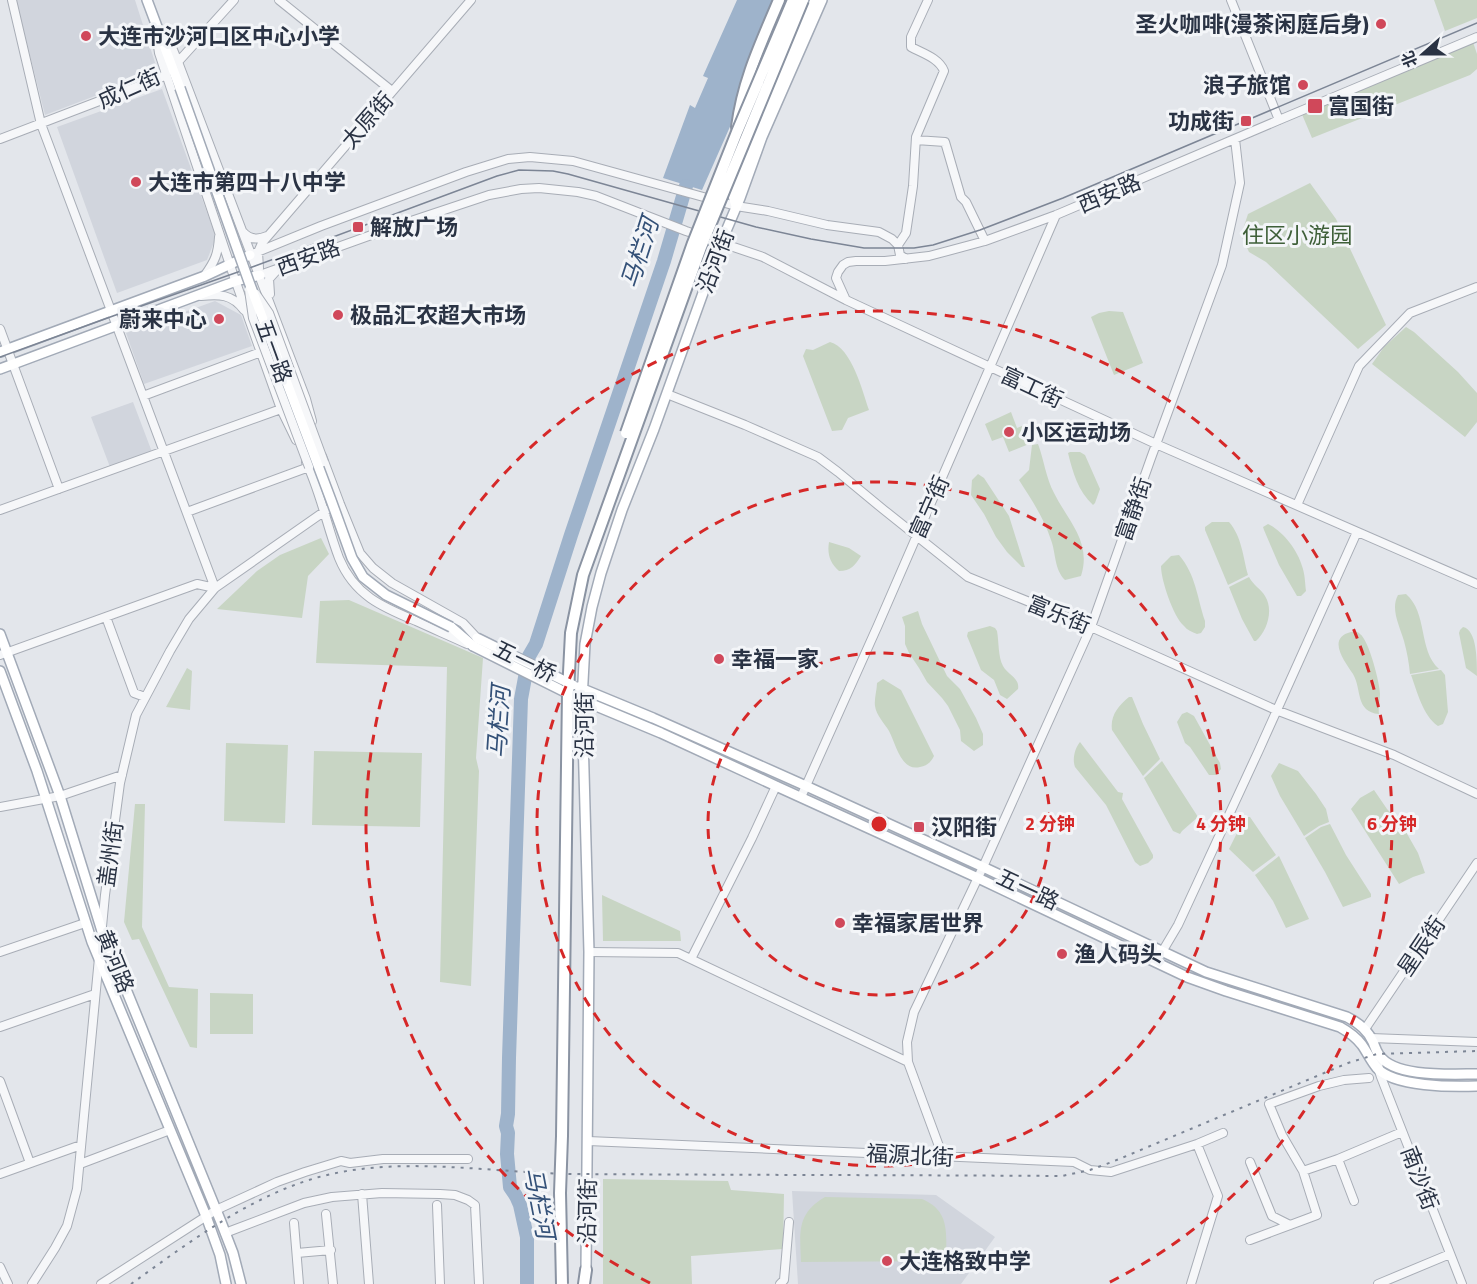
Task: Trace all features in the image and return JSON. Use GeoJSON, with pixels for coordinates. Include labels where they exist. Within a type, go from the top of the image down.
{"type":"FeatureCollection","features":[{"type":"Feature","properties":{"kind":"highway"},"geometry":{"type":"LineString","coordinates":[[737,132],[753,60],[779,0]]}},
{"type":"Feature","properties":{"kind":"highway"},"geometry":{"type":"LineString","coordinates":[[556,1284],[553,1192],[565,633],[577,573],[693,243],[793,0]]}},
{"type":"Feature","properties":{"kind":"highway"},"geometry":{"type":"LineString","coordinates":[[562,1284],[560,1192],[568,692],[571,633],[583,574],[700,247],[803,0]]}},
{"type":"Feature","properties":{"kind":"highway"},"geometry":{"type":"LineString","coordinates":[[585,1284],[586,1270]]}},
{"type":"Feature","properties":{"kind":"main road","name":"五一路"},"geometry":{"type":"LineString","coordinates":[[147,0],[351,558],[363,577],[386,595],[451,627],[475,642]]}},
{"type":"Feature","properties":{"kind":"main road","name":"沿河街"},"geometry":{"type":"LineString","coordinates":[[736,206],[734,196],[753,145],[815,0]]}},
{"type":"Feature","properties":{"kind":"main road","name":"沿河街"},"geometry":{"type":"LineString","coordinates":[[586,1270],[589,952],[578,699],[583,689],[585,644],[601,573],[622,510],[762,137],[822,0]]}},
{"type":"Feature","properties":{"kind":"main road"},"geometry":{"type":"LineString","coordinates":[[4,350],[205,276],[254,254]]}},
{"type":"Feature","properties":{"kind":"main road","name":"西安路"},"geometry":{"type":"LineString","coordinates":[[0,369],[236,281],[260,275]]}},
{"type":"Feature","properties":{"kind":"main road","name":"黄河路"},"geometry":{"type":"LineString","coordinates":[[0,634],[4,654],[60,796],[101,928],[216,1209],[233,1253],[240,1281]]}},
{"type":"Feature","properties":{"kind":"main road","name":"五一桥"},"geometry":{"type":"LineString","coordinates":[[475,642],[573,685]]}},
{"type":"Feature","properties":{"kind":"main road","name":"五一桥"},"geometry":{"type":"LineString","coordinates":[[475,642],[578,699]]}},
{"type":"Feature","properties":{"kind":"main road","name":"黄河路"},"geometry":{"type":"LineString","coordinates":[[0,670],[46,798],[85,923],[206,1216],[220,1255],[226,1284]]}},
{"type":"Feature","properties":{"kind":"main road","name":"五一路"},"geometry":{"type":"LineString","coordinates":[[573,685],[806,786],[1206,972],[1347,1017],[1365,1029],[1377,1054]]}},
{"type":"Feature","properties":{"kind":"main road","name":"五一路"},"geometry":{"type":"LineString","coordinates":[[578,699],[661,733],[978,878],[1187,977],[1340,1027],[1362,1044],[1379,1071]]}},
{"type":"Feature","properties":{"kind":"main road"},"geometry":{"type":"LineString","coordinates":[[1377,1054],[1392,1066],[1401,1069],[1477,1074]]}},
{"type":"Feature","properties":{"kind":"main road"},"geometry":{"type":"LineString","coordinates":[[1379,1071],[1389,1077],[1414,1082],[1455,1087],[1477,1086]]}},
{"type":"Feature","properties":{"kind":"street"},"geometry":{"type":"LineString","coordinates":[[12,0],[41,124],[215,588]]}},
{"type":"Feature","properties":{"kind":"street","name":"成仁街"},"geometry":{"type":"LineString","coordinates":[[0,138],[162,77],[234,0]]}},
{"type":"Feature","properties":{"kind":"street"},"geometry":{"type":"LineString","coordinates":[[279,0],[392,91]]}},
{"type":"Feature","properties":{"kind":"street","name":"太原街"},"geometry":{"type":"LineString","coordinates":[[236,281],[268,235],[471,0]]}},
{"type":"Feature","properties":{"kind":"street"},"geometry":{"type":"LineString","coordinates":[[897,245],[906,233],[913,186],[916,140],[944,71],[942,65],[910,47],[911,37],[928,0]]}},
{"type":"Feature","properties":{"kind":"street"},"geometry":{"type":"LineString","coordinates":[[1231,0],[1279,120]]}},
{"type":"Feature","properties":{"kind":"street","name":"西安路"},"geometry":{"type":"LineString","coordinates":[[846,300],[836,278],[843,265],[848,262],[906,260],[985,242],[1056,215],[1477,37]]}},
{"type":"Feature","properties":{"kind":"street"},"geometry":{"type":"LineString","coordinates":[[172,67],[219,237],[217,255],[205,276]]}},
{"type":"Feature","properties":{"kind":"street"},"geometry":{"type":"LineString","coordinates":[[172,67],[240,228],[254,254],[306,399],[324,462]]}},
{"type":"Feature","properties":{"kind":"street","name":"富静街"},"geometry":{"type":"LineString","coordinates":[[908,1062],[907,1042],[914,1012],[978,878],[1091,627],[1216,283],[1240,183],[1235,139]]}},
{"type":"Feature","properties":{"kind":"street"},"geometry":{"type":"LineString","coordinates":[[916,140],[945,142],[961,197],[966,202],[985,242]]}},
{"type":"Feature","properties":{"kind":"street","name":"西安路"},"geometry":{"type":"LineString","coordinates":[[254,254],[466,172],[508,159],[530,157],[573,161],[736,206]]}},
{"type":"Feature","properties":{"kind":"street","name":"西安路"},"geometry":{"type":"LineString","coordinates":[[260,275],[489,195],[521,189],[538,188],[596,196],[721,243]]}},
{"type":"Feature","properties":{"kind":"street"},"geometry":{"type":"LineString","coordinates":[[736,206],[826,225],[879,232],[892,239],[900,255],[906,260]]}},
{"type":"Feature","properties":{"kind":"street","name":"富宁街"},"geometry":{"type":"LineString","coordinates":[[801,797],[1056,215]]}},
{"type":"Feature","properties":{"kind":"street"},"geometry":{"type":"LineString","coordinates":[[216,224],[281,409],[309,467]]}},
{"type":"Feature","properties":{"kind":"street"},"geometry":{"type":"LineString","coordinates":[[240,228],[244,234],[253,239],[268,235]]}},
{"type":"Feature","properties":{"kind":"street","name":"富工街"},"geometry":{"type":"LineString","coordinates":[[721,243],[763,257],[846,300],[990,368],[1156,444],[1477,584]]}},
{"type":"Feature","properties":{"kind":"street"},"geometry":{"type":"LineString","coordinates":[[274,314],[269,279],[280,268]]}},
{"type":"Feature","properties":{"kind":"street"},"geometry":{"type":"LineString","coordinates":[[249,282],[269,313],[360,553],[373,568],[392,583],[463,623],[475,642]]}},
{"type":"Feature","properties":{"kind":"street"},"geometry":{"type":"LineString","coordinates":[[249,282],[253,318],[309,467],[344,569],[362,593],[382,607],[475,642]]}},
{"type":"Feature","properties":{"kind":"street"},"geometry":{"type":"LineString","coordinates":[[1297,505],[1359,366],[1410,313],[1477,286]]}},
{"type":"Feature","properties":{"kind":"street"},"geometry":{"type":"LineString","coordinates":[[189,298],[225,295],[239,303],[248,316]]}},
{"type":"Feature","properties":{"kind":"street"},"geometry":{"type":"LineString","coordinates":[[0,329],[4,350],[13,364],[59,489]]}},
{"type":"Feature","properties":{"kind":"street"},"geometry":{"type":"LineString","coordinates":[[143,396],[261,352]]}},
{"type":"Feature","properties":{"kind":"street","name":"富乐街"},"geometry":{"type":"LineString","coordinates":[[666,394],[818,457],[968,577],[1091,627],[1276,710],[1394,755],[1477,794]]}},
{"type":"Feature","properties":{"kind":"street"},"geometry":{"type":"LineString","coordinates":[[0,510],[281,409]]}},
{"type":"Feature","properties":{"kind":"street"},"geometry":{"type":"LineString","coordinates":[[187,512],[309,467]]}},
{"type":"Feature","properties":{"kind":"street","name":"盖州街"},"geometry":{"type":"LineString","coordinates":[[32,1284],[67,1226],[77,1189],[109,862],[122,775],[136,715],[189,619],[215,588],[340,504]]}},
{"type":"Feature","properties":{"kind":"street"},"geometry":{"type":"LineString","coordinates":[[1162,952],[1178,925],[1357,532]]}},
{"type":"Feature","properties":{"kind":"street"},"geometry":{"type":"LineString","coordinates":[[4,654],[197,584],[215,588]]}},
{"type":"Feature","properties":{"kind":"street"},"geometry":{"type":"LineString","coordinates":[[106,617],[134,693],[145,697]]}},
{"type":"Feature","properties":{"kind":"street"},"geometry":{"type":"LineString","coordinates":[[0,807],[60,796],[122,775]]}},
{"type":"Feature","properties":{"kind":"street"},"geometry":{"type":"LineString","coordinates":[[691,959],[776,786]]}},
{"type":"Feature","properties":{"kind":"street","name":"星辰街"},"geometry":{"type":"LineString","coordinates":[[1365,1029],[1477,863]]}},
{"type":"Feature","properties":{"kind":"street"},"geometry":{"type":"LineString","coordinates":[[0,952],[85,923]]}},
{"type":"Feature","properties":{"kind":"street"},"geometry":{"type":"LineString","coordinates":[[589,952],[678,953],[908,1062],[942,1157]]}},
{"type":"Feature","properties":{"kind":"street"},"geometry":{"type":"LineString","coordinates":[[0,1027],[95,994]]}},
{"type":"Feature","properties":{"kind":"street"},"geometry":{"type":"LineString","coordinates":[[1371,1038],[1477,1042]]}},
{"type":"Feature","properties":{"kind":"street","name":"南沙街"},"geometry":{"type":"LineString","coordinates":[[1377,1054],[1379,1071],[1462,1284]]}},
{"type":"Feature","properties":{"kind":"street"},"geometry":{"type":"LineString","coordinates":[[1250,1239],[1317,1215],[1303,1171],[1282,1136],[1269,1104],[1319,1086],[1344,1080],[1369,1078]]}},
{"type":"Feature","properties":{"kind":"street"},"geometry":{"type":"LineString","coordinates":[[0,1081],[2,1093],[30,1163]]}},
{"type":"Feature","properties":{"kind":"street"},"geometry":{"type":"LineString","coordinates":[[80,1164],[170,1130]]}},
{"type":"Feature","properties":{"kind":"street"},"geometry":{"type":"LineString","coordinates":[[1303,1171],[1402,1132]]}},
{"type":"Feature","properties":{"kind":"street","name":"福源北街"},"geometry":{"type":"LineString","coordinates":[[588,1141],[1074,1162],[1090,1170],[1111,1172],[1224,1133]]}},
{"type":"Feature","properties":{"kind":"street"},"geometry":{"type":"LineString","coordinates":[[0,1174],[81,1144]]}},
{"type":"Feature","properties":{"kind":"street"},"geometry":{"type":"LineString","coordinates":[[1191,1284],[1218,1196],[1197,1144]]}},
{"type":"Feature","properties":{"kind":"street"},"geometry":{"type":"LineString","coordinates":[[101,1284],[216,1209],[277,1182],[341,1161],[350,1163],[383,1159],[468,1159]]}},
{"type":"Feature","properties":{"kind":"street"},"geometry":{"type":"LineString","coordinates":[[1338,1159],[1354,1201]]}},
{"type":"Feature","properties":{"kind":"street"},"geometry":{"type":"LineString","coordinates":[[1250,1162],[1272,1216],[1290,1225]]}},
{"type":"Feature","properties":{"kind":"street"},"geometry":{"type":"LineString","coordinates":[[225,1233],[304,1203],[325,1198],[382,1193],[455,1196],[475,1205],[479,1284]]}},
{"type":"Feature","properties":{"kind":"street"},"geometry":{"type":"LineString","coordinates":[[362,1194],[369,1284]]}},
{"type":"Feature","properties":{"kind":"street"},"geometry":{"type":"LineString","coordinates":[[437,1205],[440,1284]]}},
{"type":"Feature","properties":{"kind":"street"},"geometry":{"type":"LineString","coordinates":[[326,1214],[333,1284]]}},
{"type":"Feature","properties":{"kind":"street"},"geometry":{"type":"LineString","coordinates":[[780,1284],[784,1280],[789,1222]]}},
{"type":"Feature","properties":{"kind":"street"},"geometry":{"type":"LineString","coordinates":[[294,1223],[299,1284]]}},
{"type":"Feature","properties":{"kind":"street"},"geometry":{"type":"LineString","coordinates":[[297,1253],[331,1250]]}},
{"type":"Feature","properties":{"kind":"street"},"geometry":{"type":"LineString","coordinates":[[1378,1284],[1450,1254]]}},
{"type":"Feature","properties":{"kind":"street"},"geometry":{"type":"LineString","coordinates":[[0,1268],[8,1284]]}},
{"type":"Feature","properties":{"kind":"street"},"geometry":{"type":"LineString","coordinates":[[226,1284],[240,1281]]}},
{"type":"Feature","properties":{"kind":"shaded area","name":"大连市沙河口区中心小学"},"geometry":{"type":"Polygon","coordinates":[[[16,0],[135,0],[158,72],[45,115],[16,0]]]}},
{"type":"Feature","properties":{"kind":"shaded area","name":"大连市第四十八中学"},"geometry":{"type":"Polygon","coordinates":[[[162,89],[216,237],[207,260],[117,293],[57,127],[162,89]]]}},
{"type":"Feature","properties":{"kind":"shaded area"},"geometry":{"type":"Polygon","coordinates":[[[215,301],[241,315],[252,346],[144,384],[126,333],[215,301]]]}},
{"type":"Feature","properties":{"kind":"shaded area"},"geometry":{"type":"Polygon","coordinates":[[[133,402],[152,452],[110,467],[91,417],[133,402]]]}},
{"type":"Feature","properties":{"kind":"shaded area","name":"大连格致中学"},"geometry":{"type":"Polygon","coordinates":[[[792,1191],[936,1195],[995,1237],[961,1284],[798,1284],[792,1191]]]}},
{"type":"Feature","properties":{"kind":"green space"},"geometry":{"type":"Polygon","coordinates":[[[1434,0],[1477,0],[1477,18],[1445,31],[1434,0]]]}},
{"type":"Feature","properties":{"kind":"green space"},"geometry":{"type":"Polygon","coordinates":[[[1473,42],[1477,54],[1477,69],[1470,75],[1312,138],[1301,112],[1473,42]]]}},
{"type":"Feature","properties":{"kind":"green space","name":"住区小游园"},"geometry":{"type":"Polygon","coordinates":[[[1310,183],[1336,219],[1386,325],[1358,349],[1266,262],[1249,252],[1241,235],[1248,214],[1310,183]]]}},
{"type":"Feature","properties":{"kind":"green space"},"geometry":{"type":"Polygon","coordinates":[[[1109,311],[1123,312],[1143,363],[1114,375],[1091,317],[1109,311]]]}},
{"type":"Feature","properties":{"kind":"green space"},"geometry":{"type":"Polygon","coordinates":[[[1406,327],[1458,372],[1477,393],[1477,422],[1465,437],[1372,364],[1384,347],[1406,327]]]}},
{"type":"Feature","properties":{"kind":"green space"},"geometry":{"type":"Polygon","coordinates":[[[830,342],[838,346],[850,361],[869,410],[848,418],[842,430],[832,431],[803,356],[806,349],[813,350],[830,342]]]}},
{"type":"Feature","properties":{"kind":"green space","name":"小区运动场"},"geometry":{"type":"Polygon","coordinates":[[[1011,412],[1017,428],[1027,424],[1034,442],[1009,452],[1003,437],[992,441],[985,424],[1011,412]]]}},
{"type":"Feature","properties":{"kind":"green space"},"geometry":{"type":"Polygon","coordinates":[[[1038,444],[1051,487],[1081,542],[1084,564],[1081,576],[1065,580],[1061,576],[1045,524],[1019,480],[1029,470],[1032,445],[1038,444]]]}},
{"type":"Feature","properties":{"kind":"green space"},"geometry":{"type":"Polygon","coordinates":[[[1080,452],[1085,455],[1100,489],[1093,505],[1083,494],[1077,481],[1068,453],[1080,452]]]}},
{"type":"Feature","properties":{"kind":"green space"},"geometry":{"type":"Polygon","coordinates":[[[978,474],[984,478],[1009,516],[1025,567],[1022,567],[1007,552],[971,495],[972,480],[978,474]]]}},
{"type":"Feature","properties":{"kind":"green space"},"geometry":{"type":"Polygon","coordinates":[[[1212,522],[1229,522],[1242,547],[1248,575],[1228,585],[1205,530],[1205,527],[1212,522]]]}},
{"type":"Feature","properties":{"kind":"green space"},"geometry":{"type":"Polygon","coordinates":[[[1268,524],[1284,536],[1300,560],[1306,591],[1301,596],[1297,596],[1279,565],[1263,527],[1268,524]]]}},
{"type":"Feature","properties":{"kind":"green space"},"geometry":{"type":"Polygon","coordinates":[[[321,538],[329,554],[308,576],[302,618],[217,609],[257,571],[280,555],[321,538]]]}},
{"type":"Feature","properties":{"kind":"green space"},"geometry":{"type":"Polygon","coordinates":[[[829,542],[849,548],[861,556],[852,567],[839,571],[830,558],[829,542]]]}},
{"type":"Feature","properties":{"kind":"green space"},"geometry":{"type":"Polygon","coordinates":[[[1179,555],[1193,578],[1198,595],[1205,621],[1205,627],[1201,633],[1190,631],[1180,621],[1165,588],[1161,566],[1171,556],[1179,555]]]}},
{"type":"Feature","properties":{"kind":"green space"},"geometry":{"type":"Polygon","coordinates":[[[1249,577],[1265,596],[1269,608],[1266,626],[1256,641],[1242,619],[1229,587],[1249,577]]]}},
{"type":"Feature","properties":{"kind":"green space"},"geometry":{"type":"Polygon","coordinates":[[[1406,594],[1413,602],[1421,621],[1428,652],[1439,669],[1410,674],[1395,606],[1398,595],[1406,594]]]}},
{"type":"Feature","properties":{"kind":"green space"},"geometry":{"type":"Polygon","coordinates":[[[349,600],[483,658],[476,758],[479,771],[471,986],[440,982],[447,667],[316,663],[320,601],[349,600]]]}},
{"type":"Feature","properties":{"kind":"green space"},"geometry":{"type":"Polygon","coordinates":[[[918,611],[947,676],[960,689],[983,734],[983,745],[974,751],[961,741],[960,730],[948,706],[927,682],[905,644],[905,626],[902,617],[918,611]]]}},
{"type":"Feature","properties":{"kind":"green space"},"geometry":{"type":"Polygon","coordinates":[[[990,626],[997,631],[1001,662],[1018,685],[1018,689],[1007,699],[1000,695],[994,680],[981,670],[967,636],[968,632],[990,626]]]}},
{"type":"Feature","properties":{"kind":"green space"},"geometry":{"type":"Polygon","coordinates":[[[1463,627],[1468,629],[1474,640],[1477,676],[1466,668],[1459,633],[1463,627]]]}},
{"type":"Feature","properties":{"kind":"green space"},"geometry":{"type":"Polygon","coordinates":[[[1351,632],[1360,634],[1370,653],[1380,689],[1379,714],[1366,709],[1360,699],[1356,680],[1342,657],[1340,639],[1351,632]]]}},
{"type":"Feature","properties":{"kind":"green space"},"geometry":{"type":"Polygon","coordinates":[[[187,668],[192,671],[190,710],[166,707],[187,668]]]}},
{"type":"Feature","properties":{"kind":"green space"},"geometry":{"type":"Polygon","coordinates":[[[1441,670],[1445,675],[1448,712],[1443,724],[1438,726],[1424,710],[1411,675],[1441,670]]]}},
{"type":"Feature","properties":{"kind":"green space"},"geometry":{"type":"Polygon","coordinates":[[[883,679],[901,690],[934,756],[925,766],[914,767],[904,761],[877,713],[875,703],[877,683],[883,679]]]}},
{"type":"Feature","properties":{"kind":"green space"},"geometry":{"type":"Polygon","coordinates":[[[1129,697],[1132,697],[1160,759],[1143,776],[1112,730],[1112,720],[1116,712],[1129,697]]]}},
{"type":"Feature","properties":{"kind":"green space"},"geometry":{"type":"Polygon","coordinates":[[[1187,712],[1194,716],[1220,763],[1221,769],[1216,775],[1209,775],[1185,743],[1177,722],[1182,714],[1187,712]]]}},
{"type":"Feature","properties":{"kind":"green space"},"geometry":{"type":"Polygon","coordinates":[[[1080,742],[1118,792],[1123,793],[1122,799],[1153,855],[1148,863],[1140,866],[1135,862],[1106,805],[1075,767],[1074,754],[1080,742]]]}},
{"type":"Feature","properties":{"kind":"green space"},"geometry":{"type":"Polygon","coordinates":[[[226,743],[288,745],[285,823],[224,821],[226,743]]]}},
{"type":"Feature","properties":{"kind":"green space"},"geometry":{"type":"Polygon","coordinates":[[[314,751],[422,753],[420,827],[312,825],[314,751]]]}},
{"type":"Feature","properties":{"kind":"green space"},"geometry":{"type":"Polygon","coordinates":[[[1162,761],[1198,817],[1180,834],[1173,831],[1144,778],[1162,761]]]}},
{"type":"Feature","properties":{"kind":"green space"},"geometry":{"type":"Polygon","coordinates":[[[1279,763],[1298,771],[1326,809],[1329,822],[1304,836],[1271,776],[1279,763]]]}},
{"type":"Feature","properties":{"kind":"green space"},"geometry":{"type":"Polygon","coordinates":[[[1374,790],[1402,825],[1418,853],[1425,873],[1399,884],[1351,809],[1360,798],[1374,790]]]}},
{"type":"Feature","properties":{"kind":"green space"},"geometry":{"type":"Polygon","coordinates":[[[135,804],[145,804],[142,927],[169,987],[198,989],[197,1048],[190,1047],[139,939],[132,940],[124,922],[135,804]]]}},
{"type":"Feature","properties":{"kind":"green space"},"geometry":{"type":"Polygon","coordinates":[[[1248,817],[1276,855],[1253,872],[1229,849],[1242,823],[1248,817]]]}},
{"type":"Feature","properties":{"kind":"green space"},"geometry":{"type":"Polygon","coordinates":[[[1330,824],[1346,855],[1371,894],[1371,897],[1343,907],[1305,838],[1330,824]]]}},
{"type":"Feature","properties":{"kind":"green space"},"geometry":{"type":"Polygon","coordinates":[[[1279,856],[1309,919],[1286,928],[1273,901],[1255,875],[1279,856]]]}},
{"type":"Feature","properties":{"kind":"green space"},"geometry":{"type":"Polygon","coordinates":[[[602,895],[680,931],[681,941],[603,941],[602,895]]]}},
{"type":"Feature","properties":{"kind":"green space"},"geometry":{"type":"Polygon","coordinates":[[[210,993],[253,994],[253,1034],[210,1034],[210,993]]]}},
{"type":"Feature","properties":{"kind":"green space"},"geometry":{"type":"Polygon","coordinates":[[[603,1179],[728,1181],[731,1190],[784,1194],[783,1249],[691,1256],[692,1284],[603,1284],[603,1179]]]}},
{"type":"Feature","properties":{"kind":"green space"},"geometry":{"type":"Polygon","coordinates":[[[825,1197],[922,1199],[938,1210],[942,1217],[946,1233],[946,1261],[801,1262],[801,1233],[804,1217],[816,1203],[825,1197]]]}},
{"type":"Feature","properties":{"kind":"water","name":"马栏河"},"geometry":{"type":"Polygon","coordinates":[[[737,0],[786,0],[702,190],[663,178],[690,105],[695,108],[708,78],[703,76],[737,0]]]}},
{"type":"Feature","properties":{"kind":"waterway","name":"马栏河"},"geometry":{"type":"LineString","coordinates":[[527,1284],[527,1237],[520,1205],[510,1187],[506,1126],[521,699],[529,656],[536,644],[664,261],[686,186]]}},
{"type":"Feature","properties":{"kind":"tram line"},"geometry":{"type":"LineString","coordinates":[[0,357],[497,176],[519,170],[568,174],[756,227],[811,239],[864,248],[914,248],[933,245],[980,230],[1063,198],[1477,23]]}},
{"type":"Feature","properties":{"kind":"railway"},"geometry":{"type":"LineString","coordinates":[[131,1284],[197,1237],[244,1208],[293,1185],[350,1171],[414,1166],[574,1174],[1062,1176],[1112,1162],[1348,1063],[1377,1054],[1477,1051]]}},
{"type":"Feature","properties":{"kind":"place","name":"圣火咖啡(漫茶闲庭后身)"},"geometry":{"type":"Point","coordinates":[1381,24]}},
{"type":"Feature","properties":{"kind":"place","name":"大连市沙河口区中心小学"},"geometry":{"type":"Point","coordinates":[86,36]}},
{"type":"Feature","properties":{"kind":"place","name":"浪子旅馆"},"geometry":{"type":"Point","coordinates":[1303,85]}},
{"type":"Feature","properties":{"kind":"place","name":"富国街"},"geometry":{"type":"Point","coordinates":[1315,106]}},
{"type":"Feature","properties":{"kind":"place","name":"功成街"},"geometry":{"type":"Point","coordinates":[1246,121]}},
{"type":"Feature","properties":{"kind":"place","name":"大连市第四十八中学"},"geometry":{"type":"Point","coordinates":[136,182]}},
{"type":"Feature","properties":{"kind":"place","name":"解放广场"},"geometry":{"type":"Point","coordinates":[358,227]}},
{"type":"Feature","properties":{"kind":"place","name":"极品汇农超大市场"},"geometry":{"type":"Point","coordinates":[338,315]}},
{"type":"Feature","properties":{"kind":"place","name":"蔚来中心"},"geometry":{"type":"Point","coordinates":[219,319]}},
{"type":"Feature","properties":{"kind":"place","name":"小区运动场"},"geometry":{"type":"Point","coordinates":[1009,432]}},
{"type":"Feature","properties":{"kind":"place","name":"幸福一家"},"geometry":{"type":"Point","coordinates":[719,659]}},
{"type":"Feature","properties":{"kind":"place","name":"汉阳街"},"geometry":{"type":"Point","coordinates":[919,827]}},
{"type":"Feature","properties":{"kind":"place","name":"幸福家居世界"},"geometry":{"type":"Point","coordinates":[840,923]}},
{"type":"Feature","properties":{"kind":"place","name":"渔人码头"},"geometry":{"type":"Point","coordinates":[1062,954]}},
{"type":"Feature","properties":{"kind":"place","name":"大连格致中学"},"geometry":{"type":"Point","coordinates":[887,1261]}}]}
